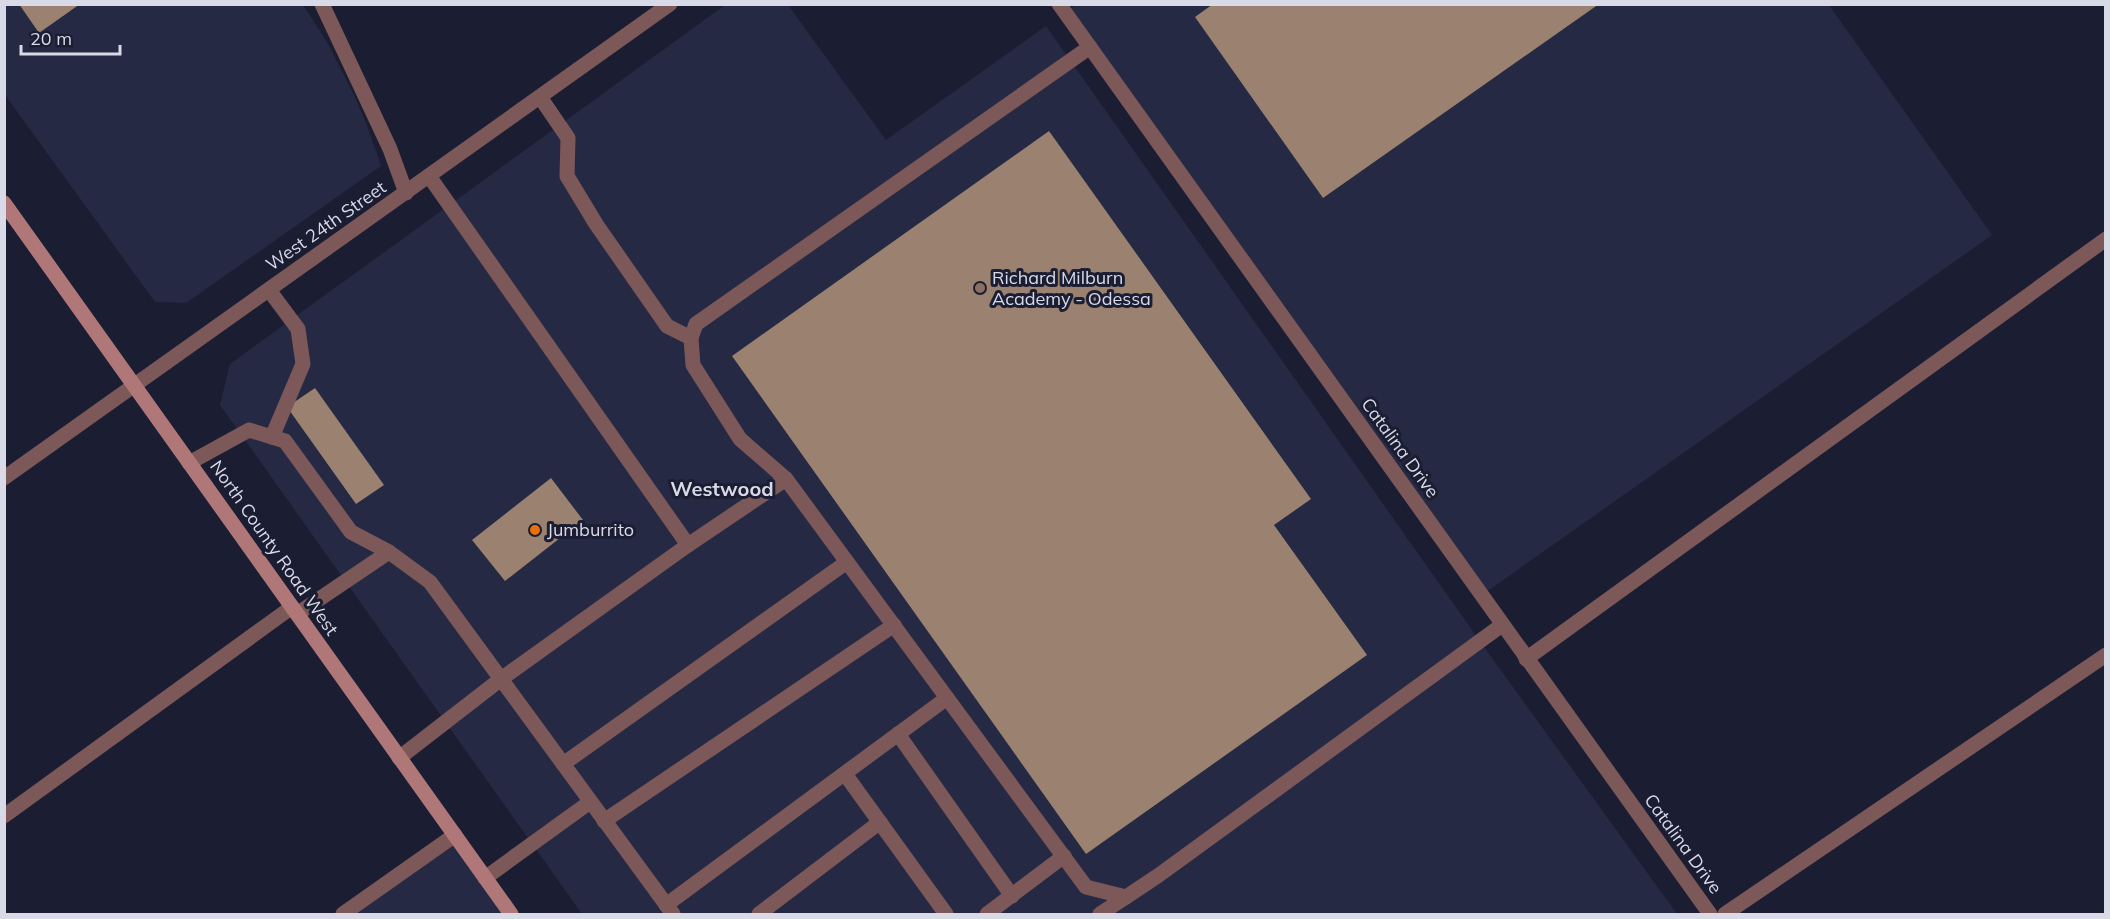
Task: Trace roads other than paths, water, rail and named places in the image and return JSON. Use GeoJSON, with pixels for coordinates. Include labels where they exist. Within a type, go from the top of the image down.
{"type":"FeatureCollection","features":[{"type":"Feature","properties":{"kind":"main road","name":"North County Road West"},"geometry":{"type":"LineString","coordinates":[[4,203],[511,915]]}},
{"type":"Feature","properties":{"kind":"street"},"geometry":{"type":"LineString","coordinates":[[322,4],[390,149],[406,193]]}},
{"type":"Feature","properties":{"kind":"street","name":"West 24th Street"},"geometry":{"type":"LineString","coordinates":[[4,478],[670,4]]}},
{"type":"Feature","properties":{"kind":"street","name":"Catalina Drive"},"geometry":{"type":"LineString","coordinates":[[1059,4],[1710,915]]}},
{"type":"Feature","properties":{"kind":"street"},"geometry":{"type":"LineString","coordinates":[[1090,47],[696,324],[691,338],[693,365],[740,439],[786,479],[1086,887],[1126,897]]}},
{"type":"Feature","properties":{"kind":"street"},"geometry":{"type":"LineString","coordinates":[[540,97],[568,138],[567,176],[596,224],[667,326],[691,338]]}},
{"type":"Feature","properties":{"kind":"street"},"geometry":{"type":"LineString","coordinates":[[429,176],[688,545]]}},
{"type":"Feature","properties":{"kind":"street"},"geometry":{"type":"LineString","coordinates":[[1527,659],[2106,238]]}},
{"type":"Feature","properties":{"kind":"street"},"geometry":{"type":"LineString","coordinates":[[269,290],[298,329],[303,364],[272,437]]}},
{"type":"Feature","properties":{"kind":"street"},"geometry":{"type":"LineString","coordinates":[[189,463],[249,430],[285,441],[351,532],[389,552],[430,582],[670,910],[947,698]]}},
{"type":"Feature","properties":{"kind":"street"},"geometry":{"type":"LineString","coordinates":[[399,758],[501,679],[688,545],[786,479]]}},
{"type":"Feature","properties":{"kind":"street"},"geometry":{"type":"LineString","coordinates":[[4,816],[295,611],[389,552]]}},
{"type":"Feature","properties":{"kind":"street"},"geometry":{"type":"LineString","coordinates":[[563,764],[847,562]]}},
{"type":"Feature","properties":{"kind":"street"},"geometry":{"type":"LineString","coordinates":[[604,821],[894,625]]}},
{"type":"Feature","properties":{"kind":"street"},"geometry":{"type":"LineString","coordinates":[[1100,915],[1169,868],[1502,625]]}},
{"type":"Feature","properties":{"kind":"street"},"geometry":{"type":"LineString","coordinates":[[1725,915],[2106,655]]}},
{"type":"Feature","properties":{"kind":"street"},"geometry":{"type":"LineString","coordinates":[[898,734],[1012,896]]}},
{"type":"Feature","properties":{"kind":"street"},"geometry":{"type":"LineString","coordinates":[[845,774],[946,915]]}},
{"type":"Feature","properties":{"kind":"street"},"geometry":{"type":"LineString","coordinates":[[485,878],[590,802]]}},
{"type":"Feature","properties":{"kind":"street"},"geometry":{"type":"LineString","coordinates":[[759,915],[880,822]]}},
{"type":"Feature","properties":{"kind":"street"},"geometry":{"type":"LineString","coordinates":[[343,915],[454,835]]}},
{"type":"Feature","properties":{"kind":"street"},"geometry":{"type":"LineString","coordinates":[[987,915],[1064,856]]}},
{"type":"Feature","properties":{"kind":"place","name":"Richard Milburn Academy - Odessa"},"geometry":{"type":"Point","coordinates":[980,288]}},
{"type":"Feature","properties":{"kind":"place","name":"Jumburrito"},"geometry":{"type":"Point","coordinates":[535,530]}},
{"type":"Feature","properties":{"kind":"district","name":"Westwood"},"geometry":{"type":"Point","coordinates":[722,489]}}]}
